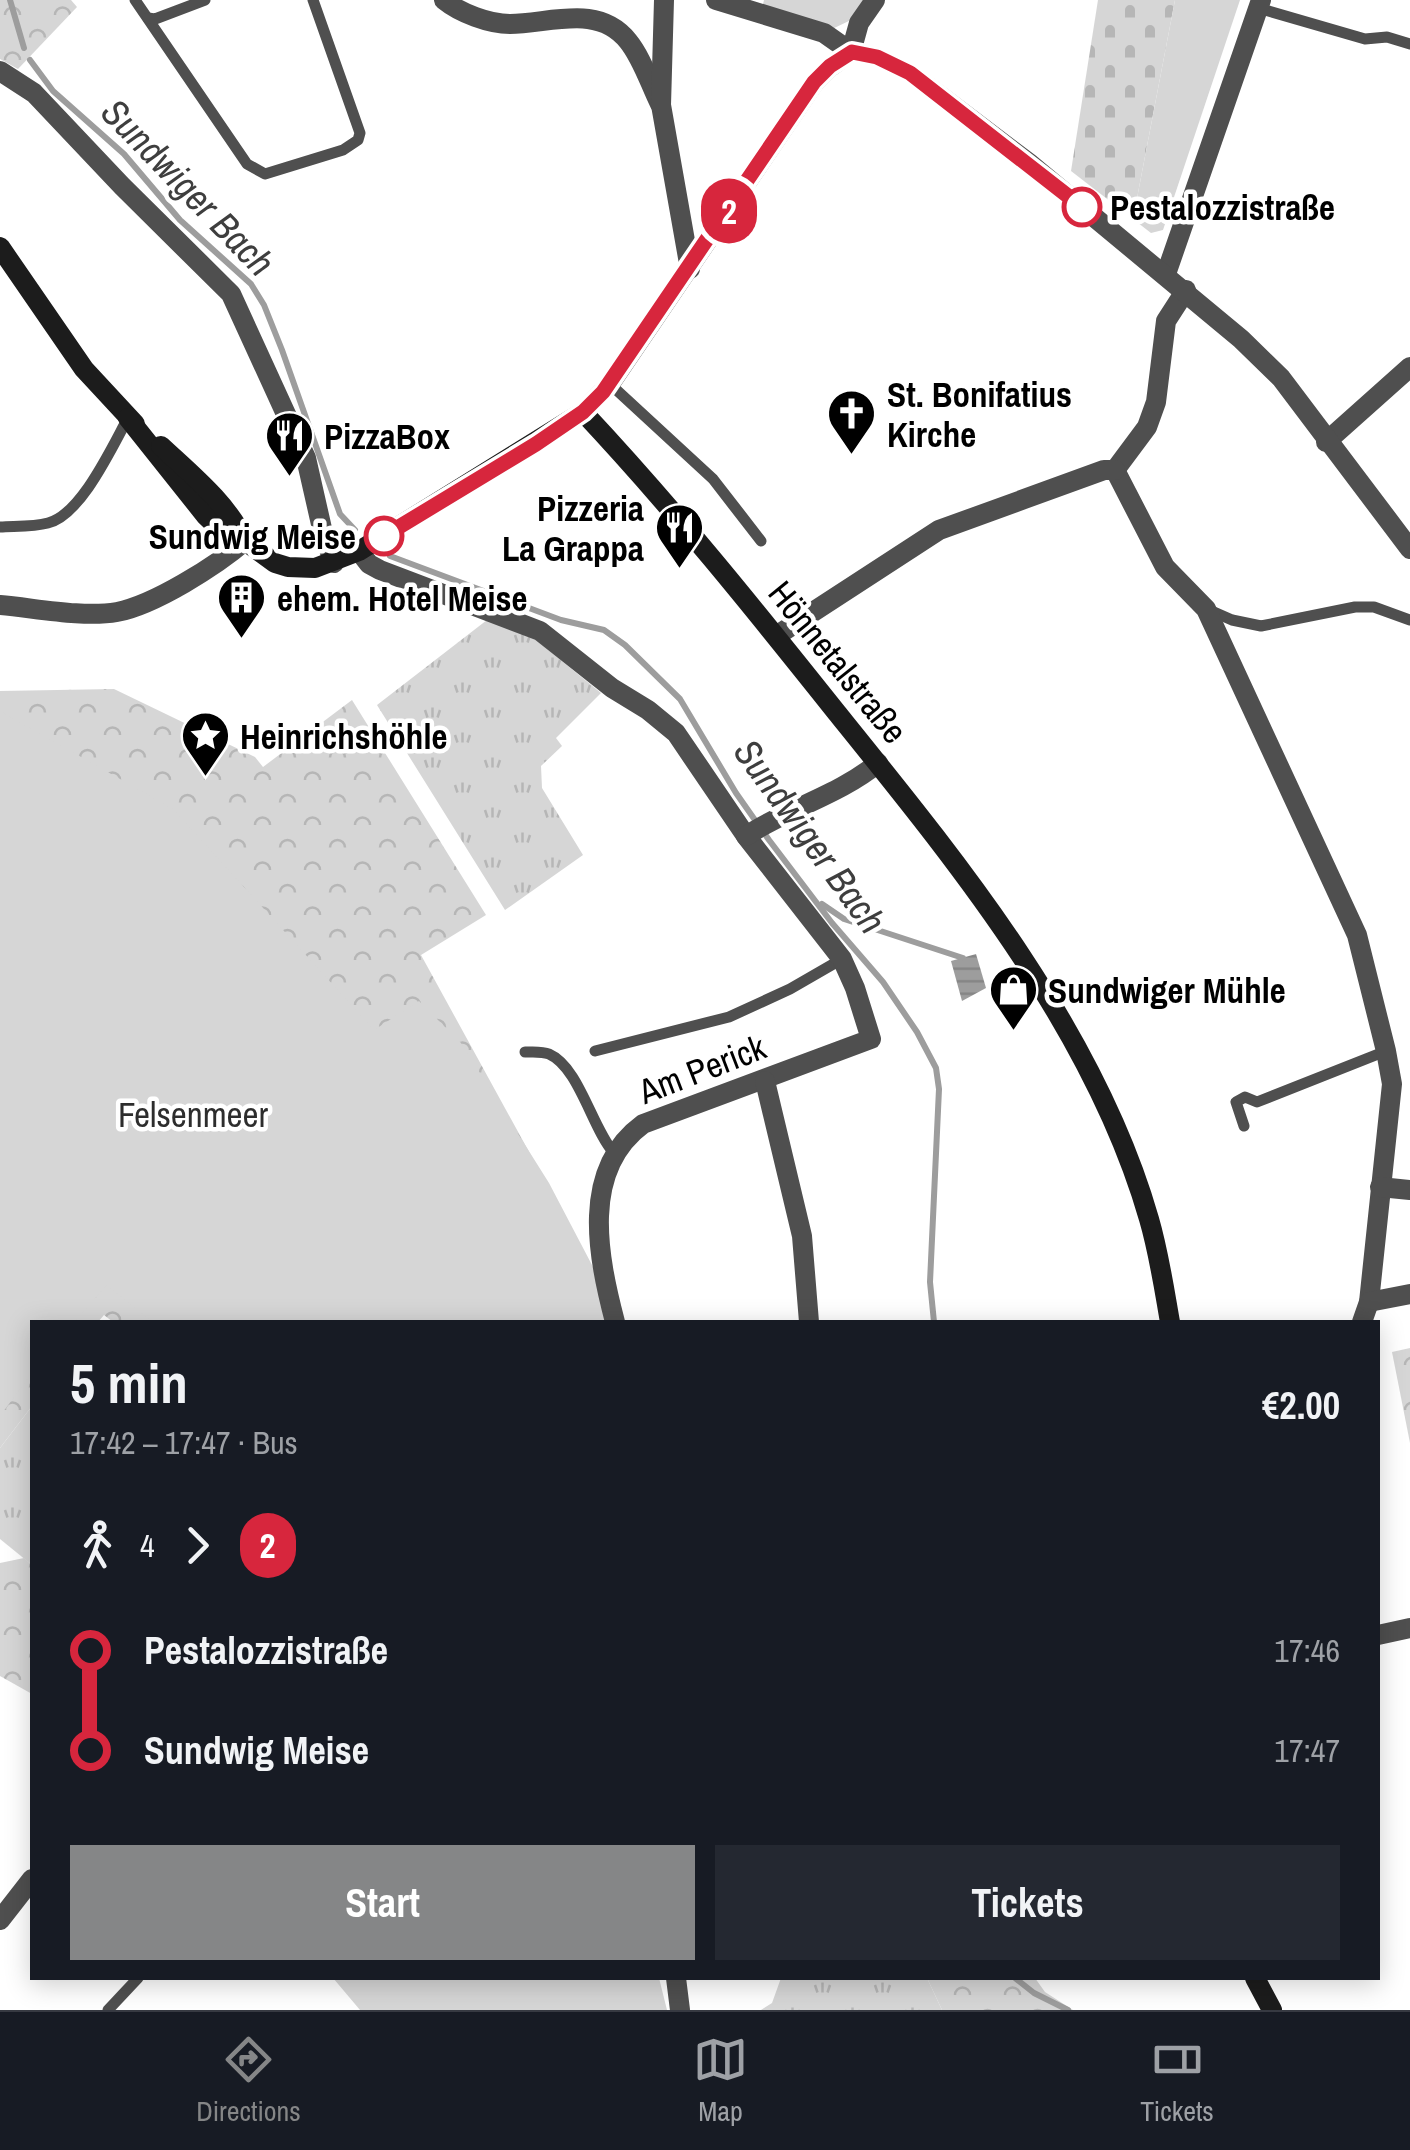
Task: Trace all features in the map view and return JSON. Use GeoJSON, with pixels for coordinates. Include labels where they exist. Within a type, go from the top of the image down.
{"type":"FeatureCollection","features":[{"type":"Feature","properties":{"kind":"main road"},"geometry":{"type":"LineString","coordinates":[[0,248],[84,369],[206,516],[225,534],[245,541],[260,554],[288,567],[302,569],[334,563],[359,550],[583,412]]}},
{"type":"Feature","properties":{"kind":"main road","name":"Hönnetalstraße"},"geometry":{"type":"LineString","coordinates":[[583,412],[776,636],[952,858],[1018,953],[1084,1064],[1121,1140],[1148,1216],[1170,1320]]}},
{"type":"Feature","properties":{"kind":"main road"},"geometry":{"type":"LineString","coordinates":[[1256,1980],[1272,2010]]}},
{"type":"Feature","properties":{"kind":"street"},"geometry":{"type":"LineString","coordinates":[[444,0],[480,18],[508,24],[554,18],[598,20],[628,40],[661,106]]}},
{"type":"Feature","properties":{"kind":"street"},"geometry":{"type":"LineString","coordinates":[[664,0],[661,106],[690,269]]}},
{"type":"Feature","properties":{"kind":"street"},"geometry":{"type":"LineString","coordinates":[[716,0],[824,33],[852,52],[877,57],[910,73],[1166,274],[1280,378],[1410,550]]}},
{"type":"Feature","properties":{"kind":"street"},"geometry":{"type":"LineString","coordinates":[[583,412],[610,384],[814,82],[852,52],[859,23],[875,0]]}},
{"type":"Feature","properties":{"kind":"street"},"geometry":{"type":"LineString","coordinates":[[1166,274],[1260,4]]}},
{"type":"Feature","properties":{"kind":"street"},"geometry":{"type":"LineString","coordinates":[[0,71],[34,93],[232,294],[306,458],[334,563]]}},
{"type":"Feature","properties":{"kind":"street"},"geometry":{"type":"LineString","coordinates":[[1115,470],[1147,427],[1156,402],[1166,321],[1186,290]]}},
{"type":"Feature","properties":{"kind":"street"},"geometry":{"type":"LineString","coordinates":[[1326,442],[1410,367]]}},
{"type":"Feature","properties":{"kind":"street"},"geometry":{"type":"LineString","coordinates":[[776,636],[939,530],[1104,470],[1115,470]]}},
{"type":"Feature","properties":{"kind":"street"},"geometry":{"type":"LineString","coordinates":[[1115,470],[1166,567],[1206,609],[1357,935],[1392,1084],[1369,1302],[1363,1320]]}},
{"type":"Feature","properties":{"kind":"street"},"geometry":{"type":"LineString","coordinates":[[0,605],[118,612],[143,604],[223,560],[245,541]]}},
{"type":"Feature","properties":{"kind":"street"},"geometry":{"type":"LineString","coordinates":[[359,550],[369,564],[380,570],[540,631],[612,688],[648,710],[685,744],[755,830],[842,959]]}},
{"type":"Feature","properties":{"kind":"street"},"geometry":{"type":"LineString","coordinates":[[755,830],[878,763]]}},
{"type":"Feature","properties":{"kind":"street","name":"Am Perick"},"geometry":{"type":"LineString","coordinates":[[614,1154],[624,1137],[643,1124],[871,1039],[842,959]]}},
{"type":"Feature","properties":{"kind":"street"},"geometry":{"type":"LineString","coordinates":[[765,1080],[802,1236],[809,1320]]}},
{"type":"Feature","properties":{"kind":"street"},"geometry":{"type":"LineString","coordinates":[[614,1154],[598,1205],[598,1235],[615,1320]]}},
{"type":"Feature","properties":{"kind":"street"},"geometry":{"type":"LineString","coordinates":[[1380,1187],[1410,1190]]}},
{"type":"Feature","properties":{"kind":"street"},"geometry":{"type":"LineString","coordinates":[[1369,1302],[1410,1294]]}},
{"type":"Feature","properties":{"kind":"street"},"geometry":{"type":"LineString","coordinates":[[1380,1635],[1410,1628]]}},
{"type":"Feature","properties":{"kind":"street"},"geometry":{"type":"LineString","coordinates":[[0,1920],[30,1882]]}},
{"type":"Feature","properties":{"kind":"street"},"geometry":{"type":"LineString","coordinates":[[676,1980],[680,2010]]}},
{"type":"Feature","properties":{"kind":"lane"},"geometry":{"type":"LineString","coordinates":[[135,0],[247,164],[266,174],[343,150],[358,140],[360,133],[313,0]]}},
{"type":"Feature","properties":{"kind":"lane"},"geometry":{"type":"LineString","coordinates":[[148,18],[204,0]]}},
{"type":"Feature","properties":{"kind":"lane"},"geometry":{"type":"LineString","coordinates":[[1260,4],[1366,39],[1387,37],[1410,44]]}},
{"type":"Feature","properties":{"kind":"lane"},"geometry":{"type":"LineString","coordinates":[[610,384],[712,479],[761,541]]}},
{"type":"Feature","properties":{"kind":"lane"},"geometry":{"type":"LineString","coordinates":[[0,527],[51,523],[74,504],[98,473],[128,418]]}},
{"type":"Feature","properties":{"kind":"lane"},"geometry":{"type":"LineString","coordinates":[[1206,609],[1261,626],[1356,607],[1392,611],[1410,620]]}},
{"type":"Feature","properties":{"kind":"lane"},"geometry":{"type":"LineString","coordinates":[[596,1051],[729,1017],[842,959]]}},
{"type":"Feature","properties":{"kind":"lane"},"geometry":{"type":"LineString","coordinates":[[1244,1126],[1236,1102],[1245,1097],[1257,1102],[1386,1051]]}},
{"type":"Feature","properties":{"kind":"lane"},"geometry":{"type":"LineString","coordinates":[[525,1052],[547,1052],[564,1065],[603,1141],[614,1154]]}},
{"type":"Feature","properties":{"kind":"lane"},"geometry":{"type":"LineString","coordinates":[[108,2010],[136,1980]]}},
{"type":"Feature","properties":{"kind":"green space"},"geometry":{"type":"Polygon","coordinates":[[[0,0],[71,0],[77,7],[18,69],[0,59],[0,0]]]}},
{"type":"Feature","properties":{"kind":"green space"},"geometry":{"type":"Polygon","coordinates":[[[764,0],[865,0],[851,20],[830,30],[762,8],[764,0]]]}},
{"type":"Feature","properties":{"kind":"green space"},"geometry":{"type":"Polygon","coordinates":[[[1098,0],[1175,0],[1133,219],[1071,171],[1098,0]]]}},
{"type":"Feature","properties":{"kind":"green space"},"geometry":{"type":"Polygon","coordinates":[[[1175,0],[1240,0],[1163,230],[1151,233],[1133,219],[1175,0]]]}},
{"type":"Feature","properties":{"kind":"green space"},"geometry":{"type":"Polygon","coordinates":[[[487,620],[535,639],[601,693],[556,738],[562,746],[541,766],[542,788],[583,855],[505,910],[377,705],[487,620]]]}},
{"type":"Feature","properties":{"kind":"green space","name":"Felsenmeer"},"geometry":{"type":"Polygon","coordinates":[[[114,689],[255,757],[263,767],[352,700],[486,915],[421,955],[573,1232],[607,1320],[110,1320],[104,1315],[100,1320],[30,1320],[30,1409],[0,1448],[0,691],[114,689]]]}},
{"type":"Feature","properties":{"kind":"green space","name":"Felsenmeer"},"geometry":{"type":"Polygon","coordinates":[[[0,711],[173,809],[374,1030],[419,1001],[461,1043],[549,1183],[603,1286],[610,1320],[150,1320],[107,1285],[76,1320],[30,1320],[30,1376],[0,1416],[0,711]]]}},
{"type":"Feature","properties":{"kind":"green space"},"geometry":{"type":"Polygon","coordinates":[[[1410,1348],[1410,1443],[1392,1352],[1410,1348]]]}},
{"type":"Feature","properties":{"kind":"green space"},"geometry":{"type":"Polygon","coordinates":[[[30,1409],[30,1563],[0,1539],[0,1448],[30,1409]]]}},
{"type":"Feature","properties":{"kind":"green space"},"geometry":{"type":"Polygon","coordinates":[[[24,1558],[30,1563],[30,1693],[0,1676],[0,1563],[24,1558]]]}},
{"type":"Feature","properties":{"kind":"green space"},"geometry":{"type":"Polygon","coordinates":[[[335,1980],[660,1980],[667,2010],[360,2010],[335,1980]]]}},
{"type":"Feature","properties":{"kind":"green space"},"geometry":{"type":"Polygon","coordinates":[[[780,1980],[928,1980],[942,2010],[761,2010],[772,2003],[780,1980]]]}},
{"type":"Feature","properties":{"kind":"green space"},"geometry":{"type":"Polygon","coordinates":[[[928,1980],[1036,1980],[1045,1992],[1073,2010],[942,2010],[928,1980]]]}},
{"type":"Feature","properties":{"kind":"shaded area"},"geometry":{"type":"Polygon","coordinates":[[[976,954],[986,988],[962,1001],[951,961],[976,954]]]}},
{"type":"Feature","properties":{"kind":"waterway","name":"Sundwiger Bach"},"geometry":{"type":"LineString","coordinates":[[10,0],[24,48]]}},
{"type":"Feature","properties":{"kind":"waterway","name":"Sundwiger Bach"},"geometry":{"type":"LineString","coordinates":[[30,60],[53,91],[124,154],[180,220],[251,284],[282,350],[340,514],[355,530]]}},
{"type":"Feature","properties":{"kind":"waterway","name":"Sundwiger Bach"},"geometry":{"type":"LineString","coordinates":[[390,556],[561,620],[604,630],[625,645],[680,699],[769,840],[883,982],[936,1068],[939,1089],[930,1282],[934,1320]]}},
{"type":"Feature","properties":{"kind":"waterway"},"geometry":{"type":"LineString","coordinates":[[822,904],[844,919],[963,958]]}},
{"type":"Feature","properties":{"kind":"waterway","name":"Sundwiger Bach"},"geometry":{"type":"LineString","coordinates":[[1018,1980],[1068,2010]]}},
{"type":"Feature","properties":{"kind":"bus line","name":"2"},"geometry":{"type":"LineString","coordinates":[[384,536],[536,444],[583,412],[603,392],[814,82],[852,52],[877,57],[910,73],[1082,207]]}},
{"type":"Feature","properties":{"kind":"place","name":"Pestalozzistraße"},"geometry":{"type":"Point","coordinates":[1082,207]}},
{"type":"Feature","properties":{"kind":"place","name":"St. Bonifatius Kirche"},"geometry":{"type":"Point","coordinates":[852,456]}},
{"type":"Feature","properties":{"kind":"place","name":"PizzaBox"},"geometry":{"type":"Point","coordinates":[289,478]}},
{"type":"Feature","properties":{"kind":"place","name":"Sundwig Meise"},"geometry":{"type":"Point","coordinates":[384,536]}},
{"type":"Feature","properties":{"kind":"place","name":"Pizzeria La Grappa"},"geometry":{"type":"Point","coordinates":[679,570]}},
{"type":"Feature","properties":{"kind":"place","name":"ehem. Hotel Meise"},"geometry":{"type":"Point","coordinates":[242,640]}},
{"type":"Feature","properties":{"kind":"place","name":"Heinrichshöhle"},"geometry":{"type":"Point","coordinates":[205,778]}},
{"type":"Feature","properties":{"kind":"place","name":"Sundwiger Mühle"},"geometry":{"type":"Point","coordinates":[1013,1032]}}]}
